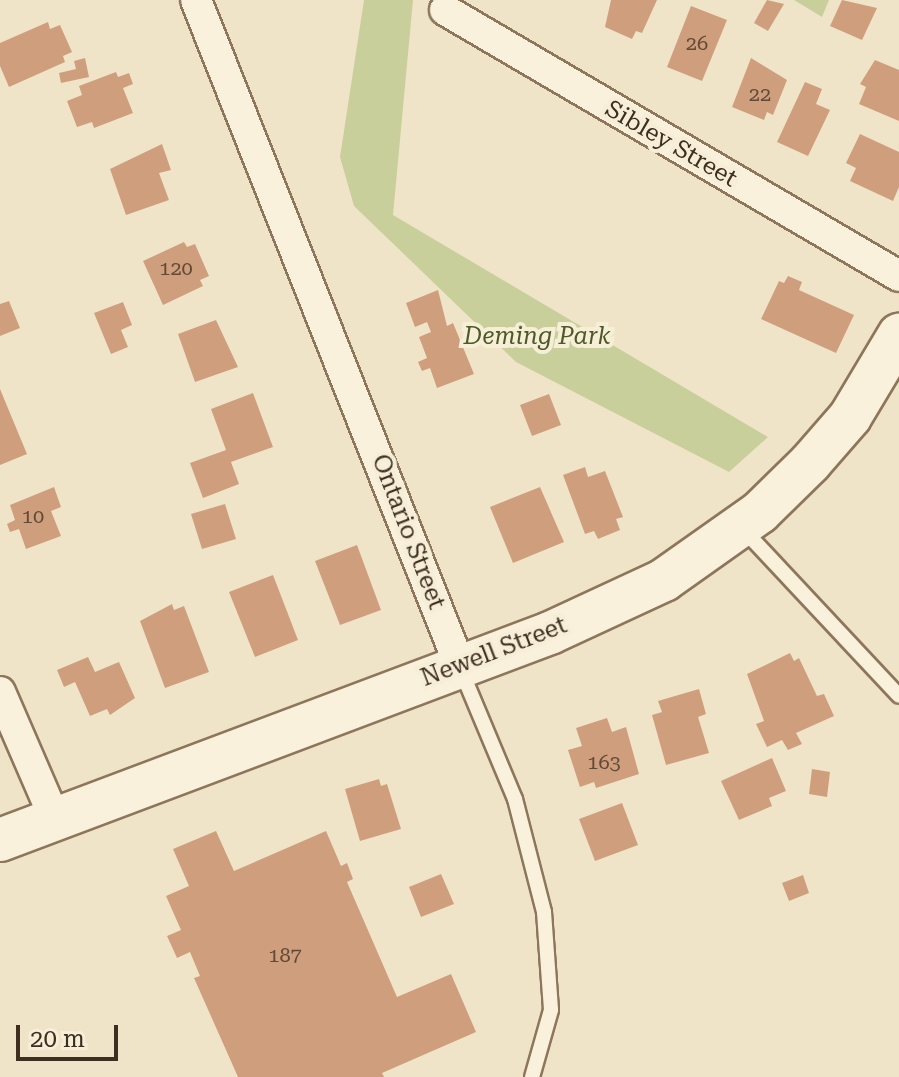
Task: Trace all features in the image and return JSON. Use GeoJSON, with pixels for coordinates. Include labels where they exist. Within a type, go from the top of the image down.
{"type":"FeatureCollection","features":[{"type":"Feature","properties":{"kind":"street","name":"Ontario Street"},"geometry":{"type":"LineString","coordinates":[[196,0],[460,666]]}},
{"type":"Feature","properties":{"kind":"street","name":"Sibley Street"},"geometry":{"type":"LineString","coordinates":[[445,10],[899,276]]}},
{"type":"Feature","properties":{"kind":"street","name":"Newell Street"},"geometry":{"type":"LineString","coordinates":[[0,840],[606,609],[664,580],[741,527],[810,463],[850,417],[899,335]]}},
{"type":"Feature","properties":{"kind":"street"},"geometry":{"type":"LineString","coordinates":[[0,692],[54,817]]}},
{"type":"Feature","properties":{"kind":"lane"},"geometry":{"type":"LineString","coordinates":[[741,527],[899,696]]}},
{"type":"Feature","properties":{"kind":"lane","name":"Ontario Street"},"geometry":{"type":"LineString","coordinates":[[460,666],[515,799],[544,912],[551,1010],[532,1077]]}},
{"type":"Feature","properties":{"kind":"green space","name":"Deming Park"},"geometry":{"type":"Polygon","coordinates":[[[364,0],[413,0],[393,215],[768,437],[729,472],[516,362],[354,206],[340,157],[364,0]]]}},
{"type":"Feature","properties":{"kind":"green space"},"geometry":{"type":"Polygon","coordinates":[[[794,0],[829,0],[822,17],[794,0]]]}},
{"type":"Feature","properties":{"kind":"building"},"geometry":{"type":"Polygon","coordinates":[[[611,0],[657,0],[642,33],[636,31],[632,39],[605,27],[611,0]]]}},
{"type":"Feature","properties":{"kind":"building"},"geometry":{"type":"Polygon","coordinates":[[[767,0],[784,4],[768,31],[754,23],[767,0]]]}},
{"type":"Feature","properties":{"kind":"building"},"geometry":{"type":"Polygon","coordinates":[[[842,0],[877,8],[862,40],[830,26],[842,0]]]}},
{"type":"Feature","properties":{"kind":"building"},"geometry":{"type":"Polygon","coordinates":[[[691,6],[727,20],[702,81],[667,67],[691,6]]]}},
{"type":"Feature","properties":{"kind":"building"},"geometry":{"type":"Polygon","coordinates":[[[48,22],[50,29],[60,25],[72,52],[63,56],[65,62],[9,87],[0,66],[0,43],[48,22]]]}},
{"type":"Feature","properties":{"kind":"building"},"geometry":{"type":"Polygon","coordinates":[[[85,58],[89,77],[61,83],[59,73],[76,69],[74,61],[85,58]]]}},
{"type":"Feature","properties":{"kind":"building"},"geometry":{"type":"Polygon","coordinates":[[[751,58],[787,80],[773,115],[767,112],[764,120],[732,107],[751,58]]]}},
{"type":"Feature","properties":{"kind":"building"},"geometry":{"type":"Polygon","coordinates":[[[875,60],[899,70],[899,121],[859,104],[866,87],[860,84],[875,60]]]}},
{"type":"Feature","properties":{"kind":"building"},"geometry":{"type":"Polygon","coordinates":[[[116,72],[118,77],[129,73],[133,84],[123,88],[133,113],[94,128],[92,122],[77,127],[67,101],[82,95],[79,86],[116,72]]]}},
{"type":"Feature","properties":{"kind":"building"},"geometry":{"type":"Polygon","coordinates":[[[805,82],[822,89],[816,104],[830,110],[808,156],[777,142],[805,82]]]}},
{"type":"Feature","properties":{"kind":"building"},"geometry":{"type":"Polygon","coordinates":[[[860,134],[899,152],[899,187],[893,201],[850,181],[856,168],[846,163],[860,134]]]}},
{"type":"Feature","properties":{"kind":"building"},"geometry":{"type":"Polygon","coordinates":[[[162,144],[171,170],[159,173],[169,200],[126,215],[110,169],[162,144]]]}},
{"type":"Feature","properties":{"kind":"building"},"geometry":{"type":"Polygon","coordinates":[[[184,242],[187,247],[195,244],[209,276],[200,280],[203,286],[163,305],[143,261],[184,242]]]}},
{"type":"Feature","properties":{"kind":"building"},"geometry":{"type":"Polygon","coordinates":[[[788,276],[802,282],[799,290],[854,315],[836,353],[761,319],[779,281],[784,283],[788,276]]]}},
{"type":"Feature","properties":{"kind":"building"},"geometry":{"type":"Polygon","coordinates":[[[438,290],[447,326],[453,323],[474,374],[437,388],[430,368],[422,371],[418,362],[427,358],[419,337],[431,332],[427,322],[415,327],[406,303],[438,290]]]}},
{"type":"Feature","properties":{"kind":"building"},"geometry":{"type":"Polygon","coordinates":[[[9,301],[20,328],[0,336],[0,304],[9,301]]]}},
{"type":"Feature","properties":{"kind":"building"},"geometry":{"type":"Polygon","coordinates":[[[123,302],[132,325],[121,330],[128,347],[111,354],[94,313],[123,302]]]}},
{"type":"Feature","properties":{"kind":"building"},"geometry":{"type":"Polygon","coordinates":[[[216,320],[238,367],[195,382],[178,334],[216,320]]]}},
{"type":"Feature","properties":{"kind":"building"},"geometry":{"type":"Polygon","coordinates":[[[0,389],[27,454],[0,465],[0,389]]]}},
{"type":"Feature","properties":{"kind":"building"},"geometry":{"type":"Polygon","coordinates":[[[253,393],[273,447],[231,462],[239,484],[203,498],[190,463],[226,450],[211,409],[253,393]]]}},
{"type":"Feature","properties":{"kind":"building"},"geometry":{"type":"Polygon","coordinates":[[[549,394],[561,425],[532,436],[520,405],[549,394]]]}},
{"type":"Feature","properties":{"kind":"building"},"geometry":{"type":"Polygon","coordinates":[[[585,467],[588,477],[605,471],[623,517],[616,519],[620,530],[598,539],[594,531],[585,534],[563,475],[585,467]]]}},
{"type":"Feature","properties":{"kind":"building"},"geometry":{"type":"Polygon","coordinates":[[[54,487],[61,507],[51,511],[61,536],[26,549],[19,529],[10,532],[7,524],[15,520],[10,505],[54,487]]]}},
{"type":"Feature","properties":{"kind":"building"},"geometry":{"type":"Polygon","coordinates":[[[540,487],[564,542],[513,563],[490,507],[540,487]]]}},
{"type":"Feature","properties":{"kind":"building"},"geometry":{"type":"Polygon","coordinates":[[[225,504],[236,539],[202,549],[191,514],[225,504]]]}},
{"type":"Feature","properties":{"kind":"building"},"geometry":{"type":"Polygon","coordinates":[[[357,545],[381,610],[340,625],[315,561],[357,545]]]}},
{"type":"Feature","properties":{"kind":"building"},"geometry":{"type":"Polygon","coordinates":[[[273,575],[298,640],[255,657],[229,592],[273,575]]]}},
{"type":"Feature","properties":{"kind":"building"},"geometry":{"type":"Polygon","coordinates":[[[172,604],[174,610],[184,606],[209,672],[165,688],[140,621],[172,604]]]}},
{"type":"Feature","properties":{"kind":"building"},"geometry":{"type":"Polygon","coordinates":[[[790,653],[794,661],[799,658],[817,696],[824,694],[834,716],[796,733],[802,744],[788,750],[782,740],[767,747],[756,724],[764,721],[747,674],[790,653]]]}},
{"type":"Feature","properties":{"kind":"building"},"geometry":{"type":"Polygon","coordinates":[[[88,657],[95,672],[119,662],[135,698],[110,715],[107,709],[90,716],[75,682],[64,687],[57,670],[88,657]]]}},
{"type":"Feature","properties":{"kind":"building"},"geometry":{"type":"Polygon","coordinates":[[[699,689],[706,714],[698,717],[709,753],[666,765],[652,715],[662,712],[658,701],[699,689]]]}},
{"type":"Feature","properties":{"kind":"building"},"geometry":{"type":"Polygon","coordinates":[[[607,718],[612,732],[626,727],[639,774],[596,788],[594,782],[580,787],[568,750],[582,746],[576,728],[607,718]]]}},
{"type":"Feature","properties":{"kind":"building"},"geometry":{"type":"Polygon","coordinates":[[[772,758],[786,791],[769,798],[772,806],[739,820],[721,781],[772,758]]]}},
{"type":"Feature","properties":{"kind":"building"},"geometry":{"type":"Polygon","coordinates":[[[812,769],[830,772],[827,797],[809,794],[812,769]]]}},
{"type":"Feature","properties":{"kind":"building"},"geometry":{"type":"Polygon","coordinates":[[[379,779],[381,786],[387,784],[401,829],[360,841],[345,789],[379,779]]]}},
{"type":"Feature","properties":{"kind":"building"},"geometry":{"type":"Polygon","coordinates":[[[622,803],[638,845],[595,861],[579,819],[622,803]]]}},
{"type":"Feature","properties":{"kind":"building"},"geometry":{"type":"Polygon","coordinates":[[[216,831],[234,871],[326,831],[341,866],[347,863],[353,879],[347,882],[397,997],[451,974],[476,1032],[382,1073],[384,1077],[238,1077],[194,978],[200,976],[190,952],[177,958],[167,936],[181,930],[166,896],[189,886],[173,849],[216,831]]]}},
{"type":"Feature","properties":{"kind":"building"},"geometry":{"type":"Polygon","coordinates":[[[441,874],[454,904],[421,917],[409,887],[441,874]]]}},
{"type":"Feature","properties":{"kind":"building"},"geometry":{"type":"Polygon","coordinates":[[[803,875],[809,893],[789,901],[782,883],[803,875]]]}}]}
